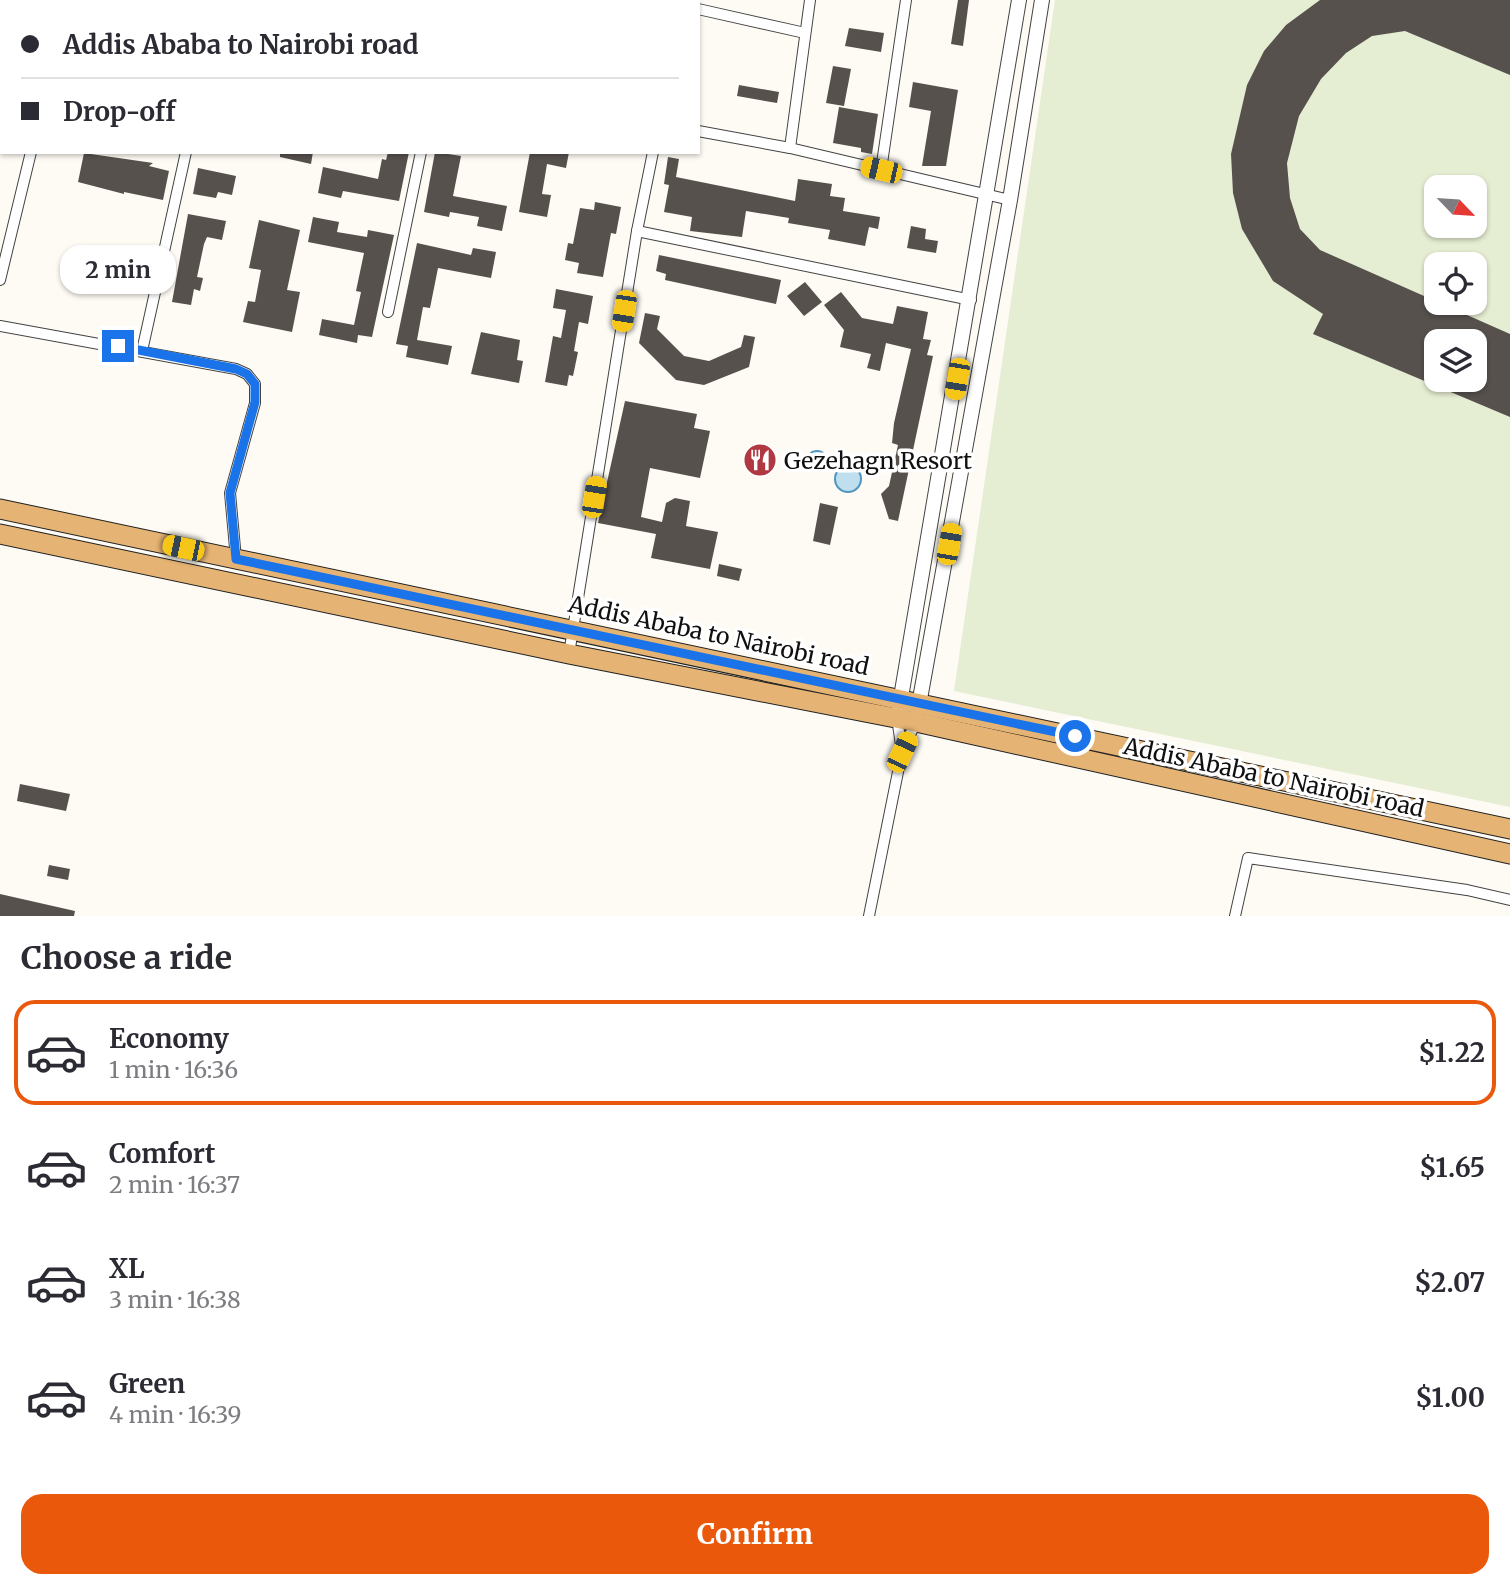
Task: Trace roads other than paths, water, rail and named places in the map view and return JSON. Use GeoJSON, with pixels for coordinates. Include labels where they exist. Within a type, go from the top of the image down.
{"type":"FeatureCollection","features":[{"type":"Feature","properties":{"kind":"highway","name":"Addis Ababa to Nairobi road"},"geometry":{"type":"LineString","coordinates":[[0,509],[1510,829]]}},
{"type":"Feature","properties":{"kind":"highway","name":"Addis Ababa to Nairobi road"},"geometry":{"type":"LineString","coordinates":[[0,534],[569,654],[906,720],[1510,854]]}},
{"type":"Feature","properties":{"kind":"street"},"geometry":{"type":"LineString","coordinates":[[790,148],[810,0]]}},
{"type":"Feature","properties":{"kind":"street"},"geometry":{"type":"LineString","coordinates":[[881,170],[906,0]]}},
{"type":"Feature","properties":{"kind":"street"},"geometry":{"type":"LineString","coordinates":[[869,916],[902,752],[906,720],[901,698],[971,300],[1019,0]]}},
{"type":"Feature","properties":{"kind":"street"},"geometry":{"type":"LineString","coordinates":[[902,752],[906,720],[920,702],[1010,200],[1042,0]]}},
{"type":"Feature","properties":{"kind":"street"},"geometry":{"type":"LineString","coordinates":[[700,9],[806,33]]}},
{"type":"Feature","properties":{"kind":"street"},"geometry":{"type":"LineString","coordinates":[[700,131],[790,148],[1010,200]]}},
{"type":"Feature","properties":{"kind":"street"},"geometry":{"type":"LineString","coordinates":[[0,281],[31,154]]}},
{"type":"Feature","properties":{"kind":"street"},"geometry":{"type":"LineString","coordinates":[[142,351],[186,154]]}},
{"type":"Feature","properties":{"kind":"street"},"geometry":{"type":"LineString","coordinates":[[388,312],[421,154]]}},
{"type":"Feature","properties":{"kind":"street"},"geometry":{"type":"LineString","coordinates":[[569,654],[637,231],[653,154]]}},
{"type":"Feature","properties":{"kind":"street"},"geometry":{"type":"LineString","coordinates":[[637,231],[971,300]]}},
{"type":"Feature","properties":{"kind":"street"},"geometry":{"type":"LineString","coordinates":[[0,326],[236,369],[247,374],[255,384],[255,402],[230,493],[236,559]]}},
{"type":"Feature","properties":{"kind":"street"},"geometry":{"type":"LineString","coordinates":[[1235,916],[1248,858],[1467,890],[1510,900]]}},
{"type":"Feature","properties":{"kind":"water"},"geometry":{"type":"Polygon","coordinates":[[[817,451],[824,454],[827,461],[824,468],[817,471],[810,468],[807,461],[810,454],[817,451]]]}},
{"type":"Feature","properties":{"kind":"water"},"geometry":{"type":"Polygon","coordinates":[[[848,466],[857,470],[861,479],[857,488],[848,492],[839,488],[835,479],[839,470],[848,466]]]}},
{"type":"Feature","properties":{"kind":"place","name":"Gezehagn Resort"},"geometry":{"type":"Point","coordinates":[760,460]}}]}
